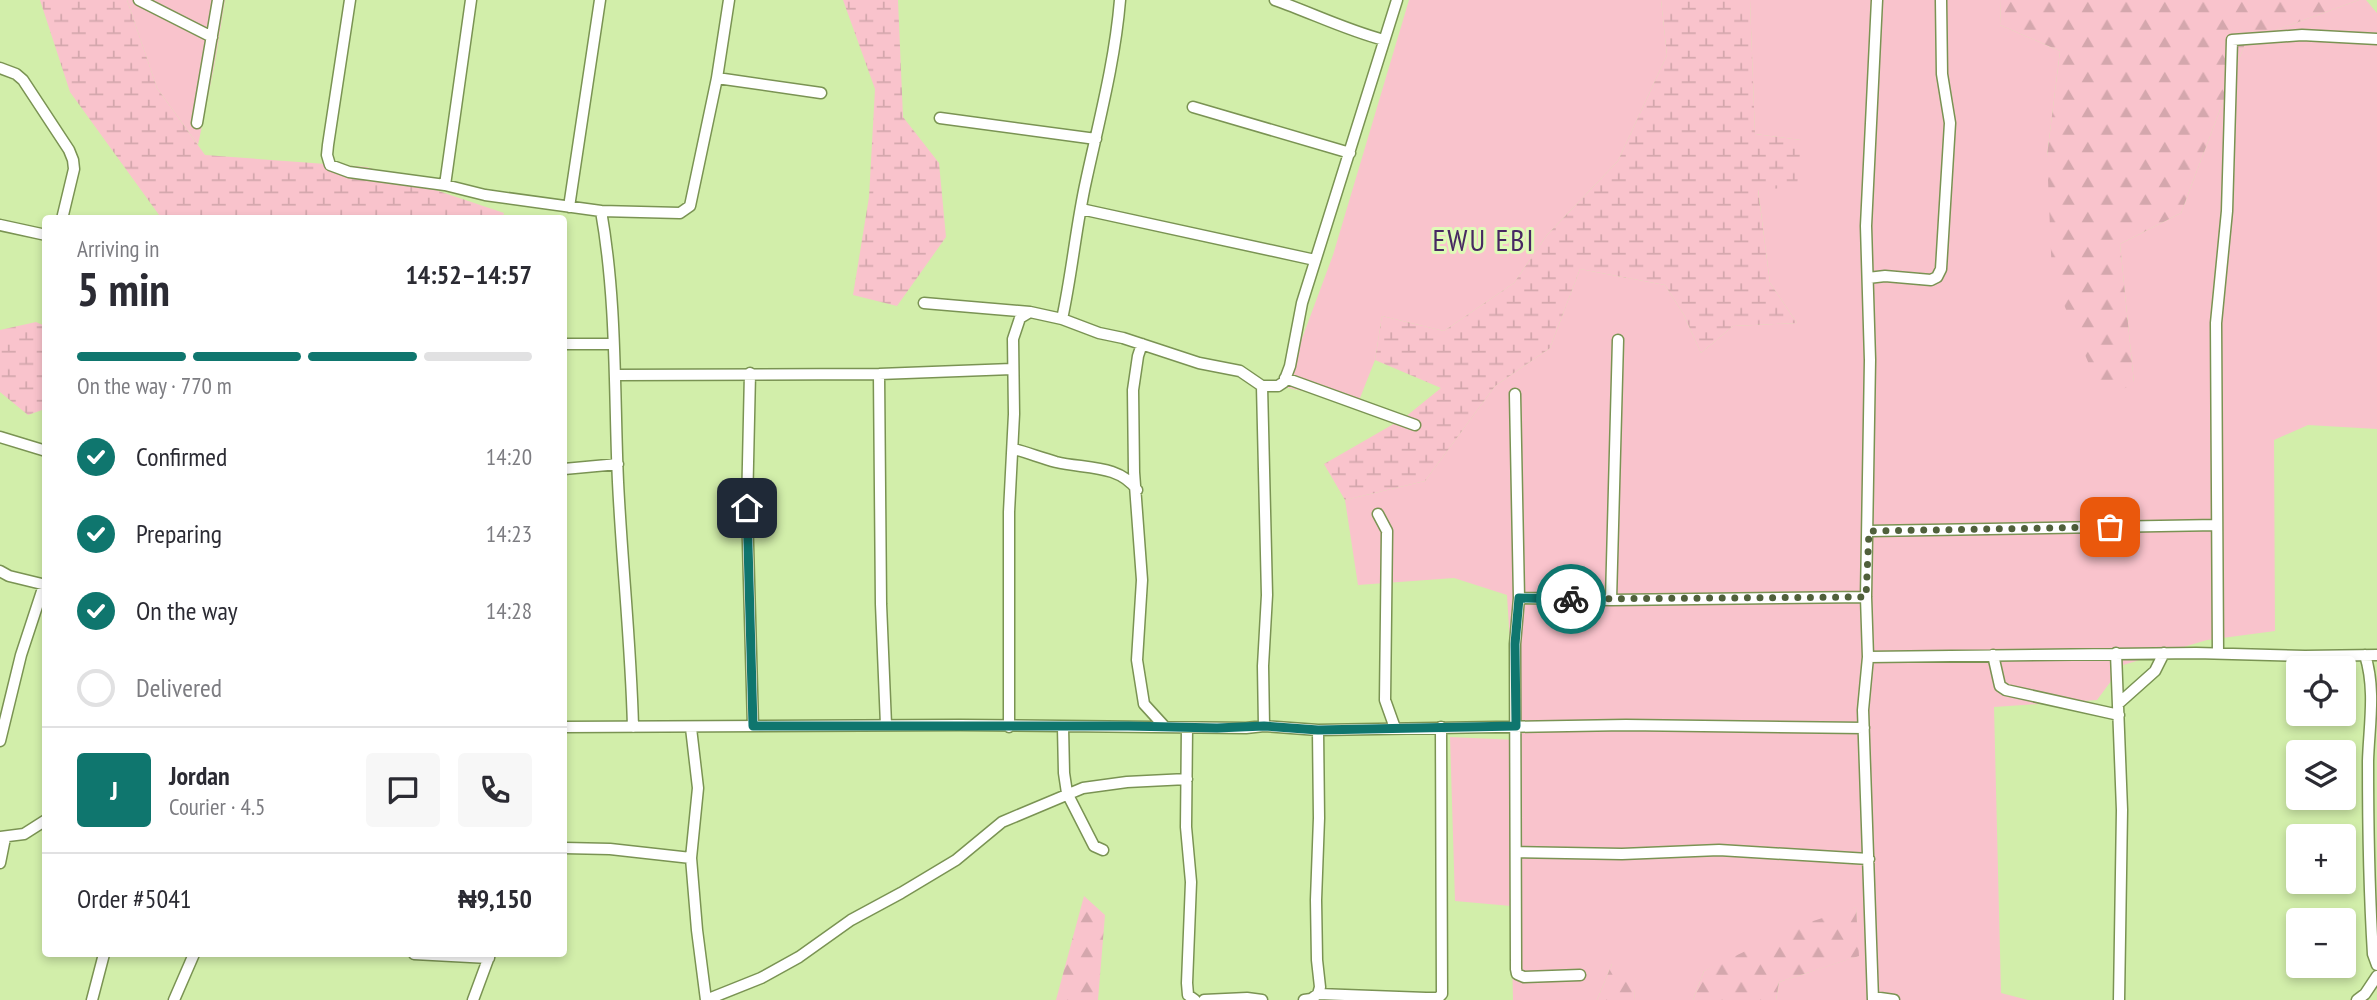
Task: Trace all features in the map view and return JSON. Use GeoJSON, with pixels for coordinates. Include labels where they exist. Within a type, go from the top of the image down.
{"type":"FeatureCollection","features":[{"type":"Feature","properties":{"kind":"street"},"geometry":{"type":"LineString","coordinates":[[139,0],[212,37]]}},
{"type":"Feature","properties":{"kind":"street"},"geometry":{"type":"LineString","coordinates":[[197,123],[218,0]]}},
{"type":"Feature","properties":{"kind":"street"},"geometry":{"type":"LineString","coordinates":[[351,0],[328,145],[328,161],[335,168],[569,207],[601,211],[680,213],[690,206],[717,78],[729,0]]}},
{"type":"Feature","properties":{"kind":"street"},"geometry":{"type":"LineString","coordinates":[[445,185],[471,0]]}},
{"type":"Feature","properties":{"kind":"street"},"geometry":{"type":"LineString","coordinates":[[569,207],[600,0]]}},
{"type":"Feature","properties":{"kind":"street"},"geometry":{"type":"LineString","coordinates":[[1062,319],[1073,269],[1081,209],[1113,55],[1120,0]]}},
{"type":"Feature","properties":{"kind":"street"},"geometry":{"type":"LineString","coordinates":[[1275,0],[1310,12],[1353,32],[1384,40]]}},
{"type":"Feature","properties":{"kind":"street"},"geometry":{"type":"LineString","coordinates":[[923,303],[1030,312],[1062,319],[1199,363],[1240,371],[1262,386],[1278,386],[1285,377],[1296,341],[1302,303],[1397,0]]}},
{"type":"Feature","properties":{"kind":"street"},"geometry":{"type":"LineString","coordinates":[[1877,0],[1867,204],[1869,531],[1866,597],[1868,657],[1863,710],[1873,999],[1894,1000]]}},
{"type":"Feature","properties":{"kind":"street"},"geometry":{"type":"LineString","coordinates":[[1868,278],[1885,276],[1931,280],[1937,277],[1941,269],[1950,124],[1942,74],[1941,0]]}},
{"type":"Feature","properties":{"kind":"street"},"geometry":{"type":"LineString","coordinates":[[2218,654],[2216,323],[2228,211],[2232,40],[2302,35],[2377,39]]}},
{"type":"Feature","properties":{"kind":"street"},"geometry":{"type":"LineString","coordinates":[[0,68],[23,80],[69,150],[74,169],[63,215]]}},
{"type":"Feature","properties":{"kind":"street"},"geometry":{"type":"LineString","coordinates":[[717,78],[821,93]]}},
{"type":"Feature","properties":{"kind":"street"},"geometry":{"type":"LineString","coordinates":[[1193,107],[1350,153]]}},
{"type":"Feature","properties":{"kind":"street"},"geometry":{"type":"LineString","coordinates":[[940,118],[1096,139]]}},
{"type":"Feature","properties":{"kind":"street"},"geometry":{"type":"LineString","coordinates":[[1081,209],[1315,260]]}},
{"type":"Feature","properties":{"kind":"street"},"geometry":{"type":"LineString","coordinates":[[601,211],[611,273],[623,578],[631,664],[633,727]]}},
{"type":"Feature","properties":{"kind":"street"},"geometry":{"type":"LineString","coordinates":[[0,225],[42,234]]}},
{"type":"Feature","properties":{"kind":"street"},"geometry":{"type":"LineString","coordinates":[[1009,727],[1009,512],[1014,449],[1013,339],[1020,318],[1030,312]]}},
{"type":"Feature","properties":{"kind":"street"},"geometry":{"type":"LineString","coordinates":[[1611,600],[1618,340]]}},
{"type":"Feature","properties":{"kind":"street"},"geometry":{"type":"LineString","coordinates":[[567,344],[613,344]]}},
{"type":"Feature","properties":{"kind":"street"},"geometry":{"type":"LineString","coordinates":[[1137,726],[1144,704],[1137,660],[1142,580],[1134,472],[1133,390],[1142,344]]}},
{"type":"Feature","properties":{"kind":"street"},"geometry":{"type":"LineString","coordinates":[[616,375],[879,374],[1012,369]]}},
{"type":"Feature","properties":{"kind":"street"},"geometry":{"type":"LineString","coordinates":[[750,373],[747,518],[753,726]]}},
{"type":"Feature","properties":{"kind":"street"},"geometry":{"type":"LineString","coordinates":[[879,374],[881,604],[886,725]]}},
{"type":"Feature","properties":{"kind":"street"},"geometry":{"type":"LineString","coordinates":[[1285,377],[1415,425]]}},
{"type":"Feature","properties":{"kind":"street"},"geometry":{"type":"LineString","coordinates":[[1262,386],[1267,595],[1263,666],[1264,726]]}},
{"type":"Feature","properties":{"kind":"street"},"geometry":{"type":"LineString","coordinates":[[1514,394],[1519,598],[1515,644],[1517,974],[1524,977],[1580,975]]}},
{"type":"Feature","properties":{"kind":"street"},"geometry":{"type":"LineString","coordinates":[[0,437],[42,450]]}},
{"type":"Feature","properties":{"kind":"street"},"geometry":{"type":"LineString","coordinates":[[1014,449],[1058,463],[1117,473],[1126,477],[1137,491]]}},
{"type":"Feature","properties":{"kind":"street"},"geometry":{"type":"LineString","coordinates":[[567,469],[618,464]]}},
{"type":"Feature","properties":{"kind":"street"},"geometry":{"type":"LineString","coordinates":[[1378,514],[1387,531],[1385,700],[1395,728]]}},
{"type":"Feature","properties":{"kind":"street"},"geometry":{"type":"LineString","coordinates":[[1869,531],[2217,525]]}},
{"type":"Feature","properties":{"kind":"street"},"geometry":{"type":"LineString","coordinates":[[0,571],[42,584]]}},
{"type":"Feature","properties":{"kind":"street"},"geometry":{"type":"LineString","coordinates":[[0,741],[21,655],[42,594]]}},
{"type":"Feature","properties":{"kind":"street"},"geometry":{"type":"LineString","coordinates":[[1519,598],[1611,600],[1866,597]]}},
{"type":"Feature","properties":{"kind":"street"},"geometry":{"type":"LineString","coordinates":[[1868,657],[2116,653],[2377,655]]}},
{"type":"Feature","properties":{"kind":"street"},"geometry":{"type":"LineString","coordinates":[[2116,653],[2122,810],[2119,1000]]}},
{"type":"Feature","properties":{"kind":"street"},"geometry":{"type":"LineString","coordinates":[[2118,704],[2155,671],[2164,653]]}},
{"type":"Feature","properties":{"kind":"street"},"geometry":{"type":"LineString","coordinates":[[1993,655],[2000,686],[2006,690],[2119,715]]}},
{"type":"Feature","properties":{"kind":"street"},"geometry":{"type":"LineString","coordinates":[[2365,655],[2371,674],[2368,763],[2370,864],[2373,954],[2377,965]]}},
{"type":"Feature","properties":{"kind":"street"},"geometry":{"type":"LineString","coordinates":[[1144,704],[1165,727]]}},
{"type":"Feature","properties":{"kind":"street"},"geometry":{"type":"LineString","coordinates":[[567,727],[1264,726],[1318,730],[1516,726],[1864,728]]}},
{"type":"Feature","properties":{"kind":"street"},"geometry":{"type":"LineString","coordinates":[[1063,727],[1067,793],[1094,846],[1103,850]]}},
{"type":"Feature","properties":{"kind":"street"},"geometry":{"type":"LineString","coordinates":[[1304,1000],[1318,994],[1437,998],[1442,994],[1441,727]]}},
{"type":"Feature","properties":{"kind":"street"},"geometry":{"type":"LineString","coordinates":[[691,728],[698,788],[691,858],[706,1000],[761,978],[799,957],[851,920],[956,860],[1002,822],[1067,793],[1100,785],[1187,779]]}},
{"type":"Feature","properties":{"kind":"street"},"geometry":{"type":"LineString","coordinates":[[1187,728],[1186,827],[1191,882],[1187,983],[1188,995],[1195,1000]]}},
{"type":"Feature","properties":{"kind":"street"},"geometry":{"type":"LineString","coordinates":[[1318,730],[1318,994]]}},
{"type":"Feature","properties":{"kind":"street"},"geometry":{"type":"LineString","coordinates":[[0,863],[3,838],[24,834],[42,823]]}},
{"type":"Feature","properties":{"kind":"street"},"geometry":{"type":"LineString","coordinates":[[567,848],[610,849],[691,858]]}},
{"type":"Feature","properties":{"kind":"street"},"geometry":{"type":"LineString","coordinates":[[1517,852],[1622,854],[1719,850],[1869,859]]}},
{"type":"Feature","properties":{"kind":"street"},"geometry":{"type":"LineString","coordinates":[[92,1000],[103,957]]}},
{"type":"Feature","properties":{"kind":"street"},"geometry":{"type":"LineString","coordinates":[[174,1000],[193,957]]}},
{"type":"Feature","properties":{"kind":"street"},"geometry":{"type":"LineString","coordinates":[[473,1000],[490,957]]}},
{"type":"Feature","properties":{"kind":"street"},"geometry":{"type":"LineString","coordinates":[[2357,1000],[2365,995],[2377,976]]}},
{"type":"Feature","properties":{"kind":"street"},"geometry":{"type":"LineString","coordinates":[[1204,1000],[1262,1000]]}},
{"type":"Feature","properties":{"kind":"green space"},"geometry":{"type":"Polygon","coordinates":[[[40,0],[127,0],[157,88],[205,155],[367,167],[504,213],[159,215],[70,92],[40,0]]]}},
{"type":"Feature","properties":{"kind":"green space"},"geometry":{"type":"Polygon","coordinates":[[[127,0],[225,0],[198,145],[157,88],[127,0]]]}},
{"type":"Feature","properties":{"kind":"green space"},"geometry":{"type":"Polygon","coordinates":[[[843,0],[898,0],[903,117],[939,163],[946,237],[897,306],[853,295],[869,197],[875,89],[843,0]]]}},
{"type":"Feature","properties":{"kind":"green space"},"geometry":{"type":"Polygon","coordinates":[[[1409,0],[1661,0],[1667,55],[1618,161],[1547,235],[1514,283],[1444,331],[1382,316],[1375,360],[1358,403],[1284,387],[1333,255],[1409,0]]]}},
{"type":"Feature","properties":{"kind":"green space"},"geometry":{"type":"Polygon","coordinates":[[[1661,0],[1750,0],[1755,134],[1801,140],[1797,187],[1758,190],[1770,283],[1797,323],[1733,326],[1701,353],[1684,315],[1665,285],[1580,269],[1550,348],[1495,386],[1425,481],[1345,500],[1324,464],[1404,418],[1441,388],[1375,360],[1382,316],[1444,331],[1514,283],[1547,235],[1618,161],[1667,55],[1661,0]]]}},
{"type":"Feature","properties":{"kind":"green space"},"geometry":{"type":"Polygon","coordinates":[[[1750,0],[2001,0],[2000,25],[2060,51],[2047,156],[2134,383],[2120,244],[2181,213],[2246,41],[2359,0],[2366,0],[2377,13],[2377,429],[2308,425],[2274,440],[2275,631],[2207,640],[2123,665],[2097,700],[1994,707],[2001,993],[2028,1000],[1776,1000],[1779,982],[1858,956],[1856,907],[1704,971],[1693,1000],[1634,1000],[1636,964],[1612,964],[1597,1000],[1513,1000],[1511,906],[1455,901],[1450,737],[1516,740],[1507,595],[1454,578],[1358,585],[1345,500],[1425,481],[1495,386],[1550,348],[1580,269],[1665,285],[1684,315],[1701,353],[1733,326],[1797,323],[1770,283],[1758,189],[1801,140],[1755,134],[1750,0]]]}},
{"type":"Feature","properties":{"kind":"green space"},"geometry":{"type":"Polygon","coordinates":[[[2001,0],[2359,0],[2246,41],[2181,213],[2120,244],[2134,383],[2104,400],[2052,276],[2047,156],[2060,51],[2000,25],[2001,0]]]}},
{"type":"Feature","properties":{"kind":"green space"},"geometry":{"type":"Polygon","coordinates":[[[36,322],[42,325],[42,410],[28,415],[0,392],[0,330],[36,322]]]}},
{"type":"Feature","properties":{"kind":"green space"},"geometry":{"type":"Polygon","coordinates":[[[1084,896],[1105,915],[1098,1000],[1056,1000],[1084,896]]]}},
{"type":"Feature","properties":{"kind":"green space"},"geometry":{"type":"Polygon","coordinates":[[[1856,907],[1859,956],[1779,982],[1776,1000],[1693,1000],[1704,971],[1798,926],[1856,907]]]}},
{"type":"Feature","properties":{"kind":"green space"},"geometry":{"type":"Polygon","coordinates":[[[1612,964],[1637,964],[1634,1000],[1597,1000],[1612,964]]]}},
{"type":"Feature","properties":{"kind":"way so far"},"geometry":{"type":"LineString","coordinates":[[1571,599],[1866,597],[1869,531],[2110,527]]}},
{"type":"Feature","properties":{"kind":"district","name":"EWU EBI"},"geometry":{"type":"Point","coordinates":[1484,239]}},
{"type":"Feature","properties":{"kind":"route"},"geometry":{"type":"LineString","coordinates":[[747,508],[753,726],[1264,726],[1318,730],[1516,726],[1515,644],[1519,598],[1571,599]]}}]}
